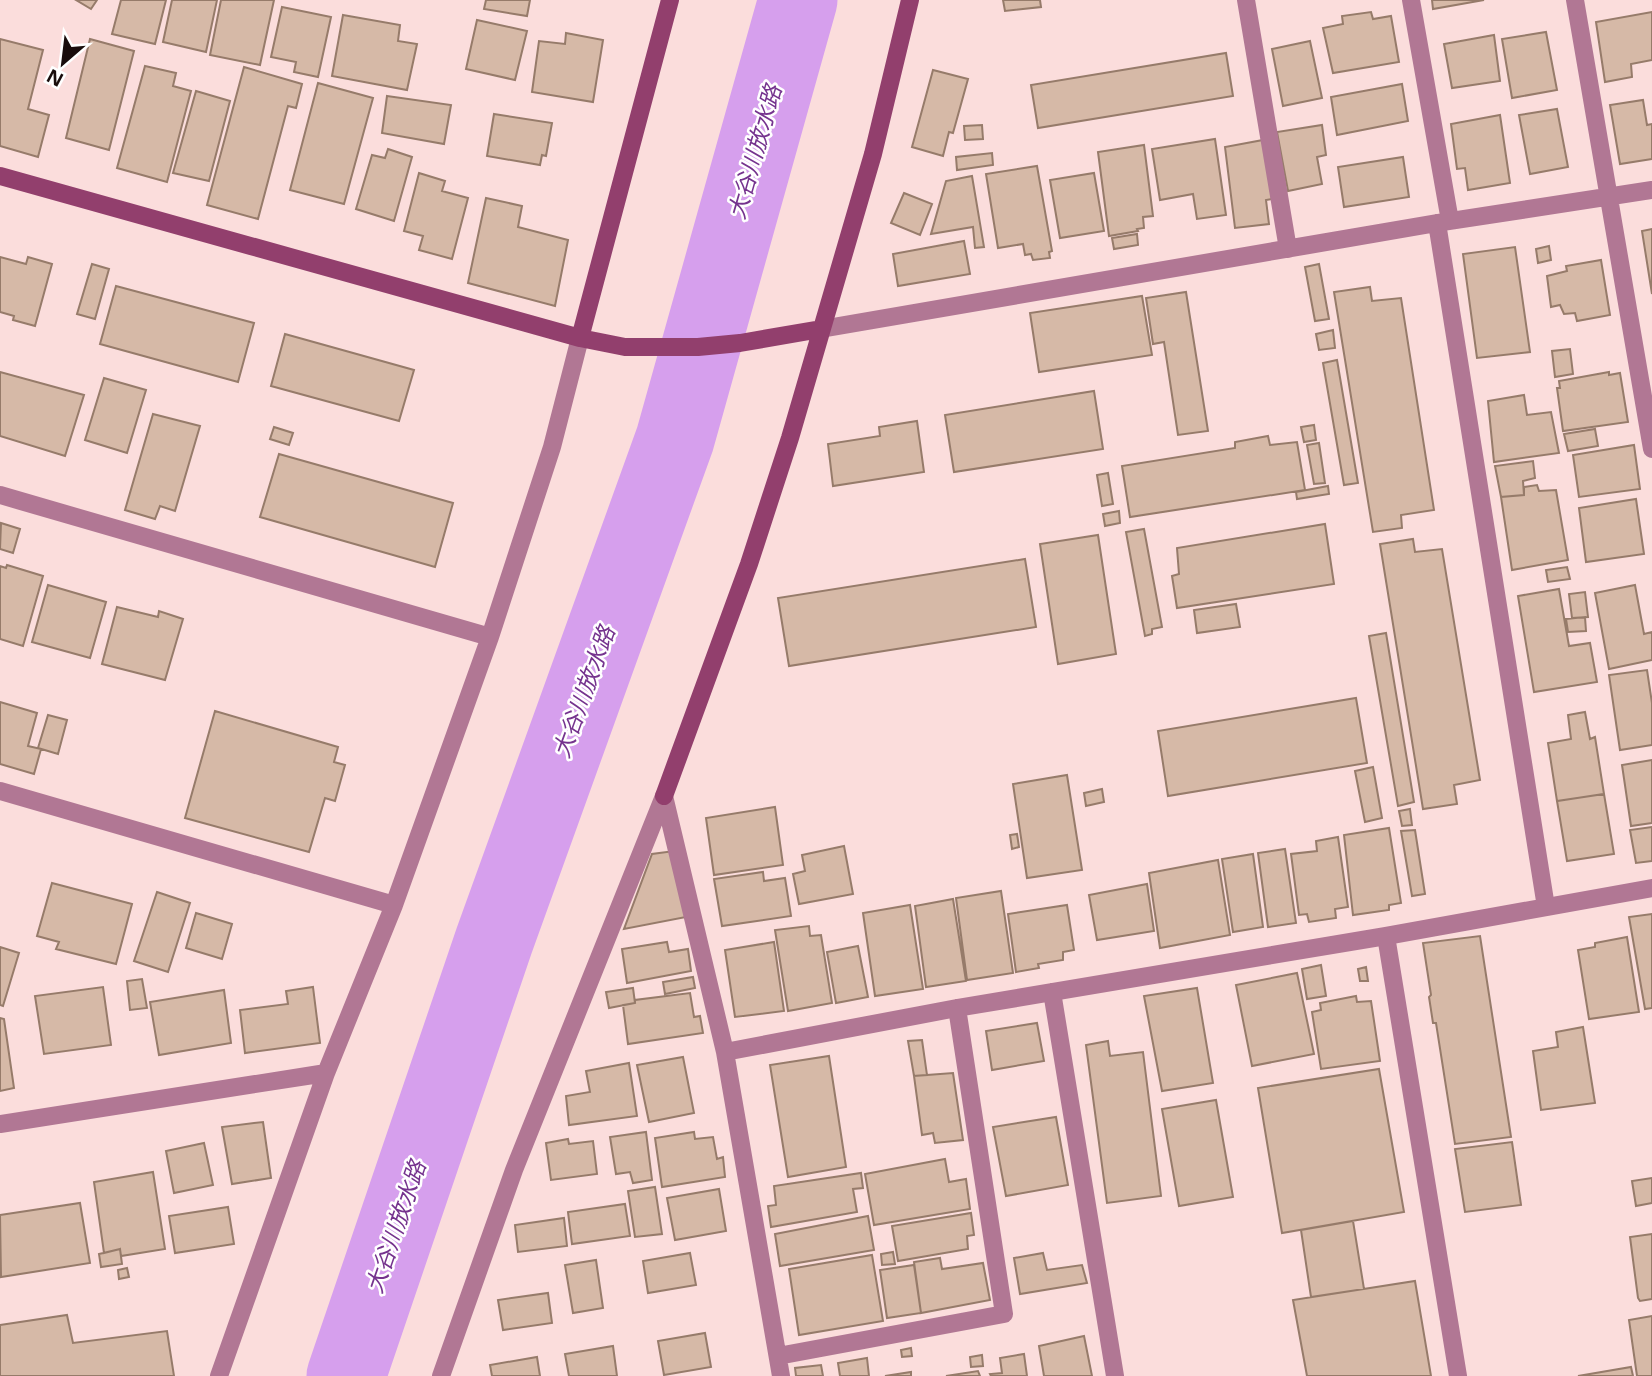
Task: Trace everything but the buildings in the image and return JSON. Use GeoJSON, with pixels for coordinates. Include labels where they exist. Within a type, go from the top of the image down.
{"type":"FeatureCollection","features":[{"type":"Feature","properties":{"kind":"street"},"geometry":{"type":"LineString","coordinates":[[219,1376],[326,1073],[394,905],[491,637],[552,447],[670,0]]}},
{"type":"Feature","properties":{"kind":"street"},"geometry":{"type":"LineString","coordinates":[[440,1376],[514,1170],[664,796],[753,551],[790,439],[873,154],[910,0]]}},
{"type":"Feature","properties":{"kind":"street"},"geometry":{"type":"LineString","coordinates":[[1246,0],[1288,248]]}},
{"type":"Feature","properties":{"kind":"street"},"geometry":{"type":"LineString","coordinates":[[1411,0],[1546,907]]}},
{"type":"Feature","properties":{"kind":"street"},"geometry":{"type":"LineString","coordinates":[[1575,0],[1652,449]]}},
{"type":"Feature","properties":{"kind":"street"},"geometry":{"type":"LineString","coordinates":[[0,176],[580,338],[625,347],[740,343],[1288,248],[1652,190]]}},
{"type":"Feature","properties":{"kind":"street"},"geometry":{"type":"LineString","coordinates":[[0,495],[491,637]]}},
{"type":"Feature","properties":{"kind":"street"},"geometry":{"type":"LineString","coordinates":[[0,791],[394,905]]}},
{"type":"Feature","properties":{"kind":"street"},"geometry":{"type":"LineString","coordinates":[[664,796],[725,1052],[781,1376]]}},
{"type":"Feature","properties":{"kind":"street"},"geometry":{"type":"LineString","coordinates":[[725,1052],[957,1008],[1652,888]]}},
{"type":"Feature","properties":{"kind":"street"},"geometry":{"type":"LineString","coordinates":[[1386,936],[1458,1376]]}},
{"type":"Feature","properties":{"kind":"street"},"geometry":{"type":"LineString","coordinates":[[1052,992],[1115,1376]]}},
{"type":"Feature","properties":{"kind":"street"},"geometry":{"type":"LineString","coordinates":[[778,1356],[1004,1314],[957,1008]]}},
{"type":"Feature","properties":{"kind":"street"},"geometry":{"type":"LineString","coordinates":[[0,1124],[326,1073]]}},
{"type":"Feature","properties":{"kind":"waterway","name":"大谷川放水路"},"geometry":{"type":"LineString","coordinates":[[346,1376],[494,941],[675,439],[798,0]]}}]}
